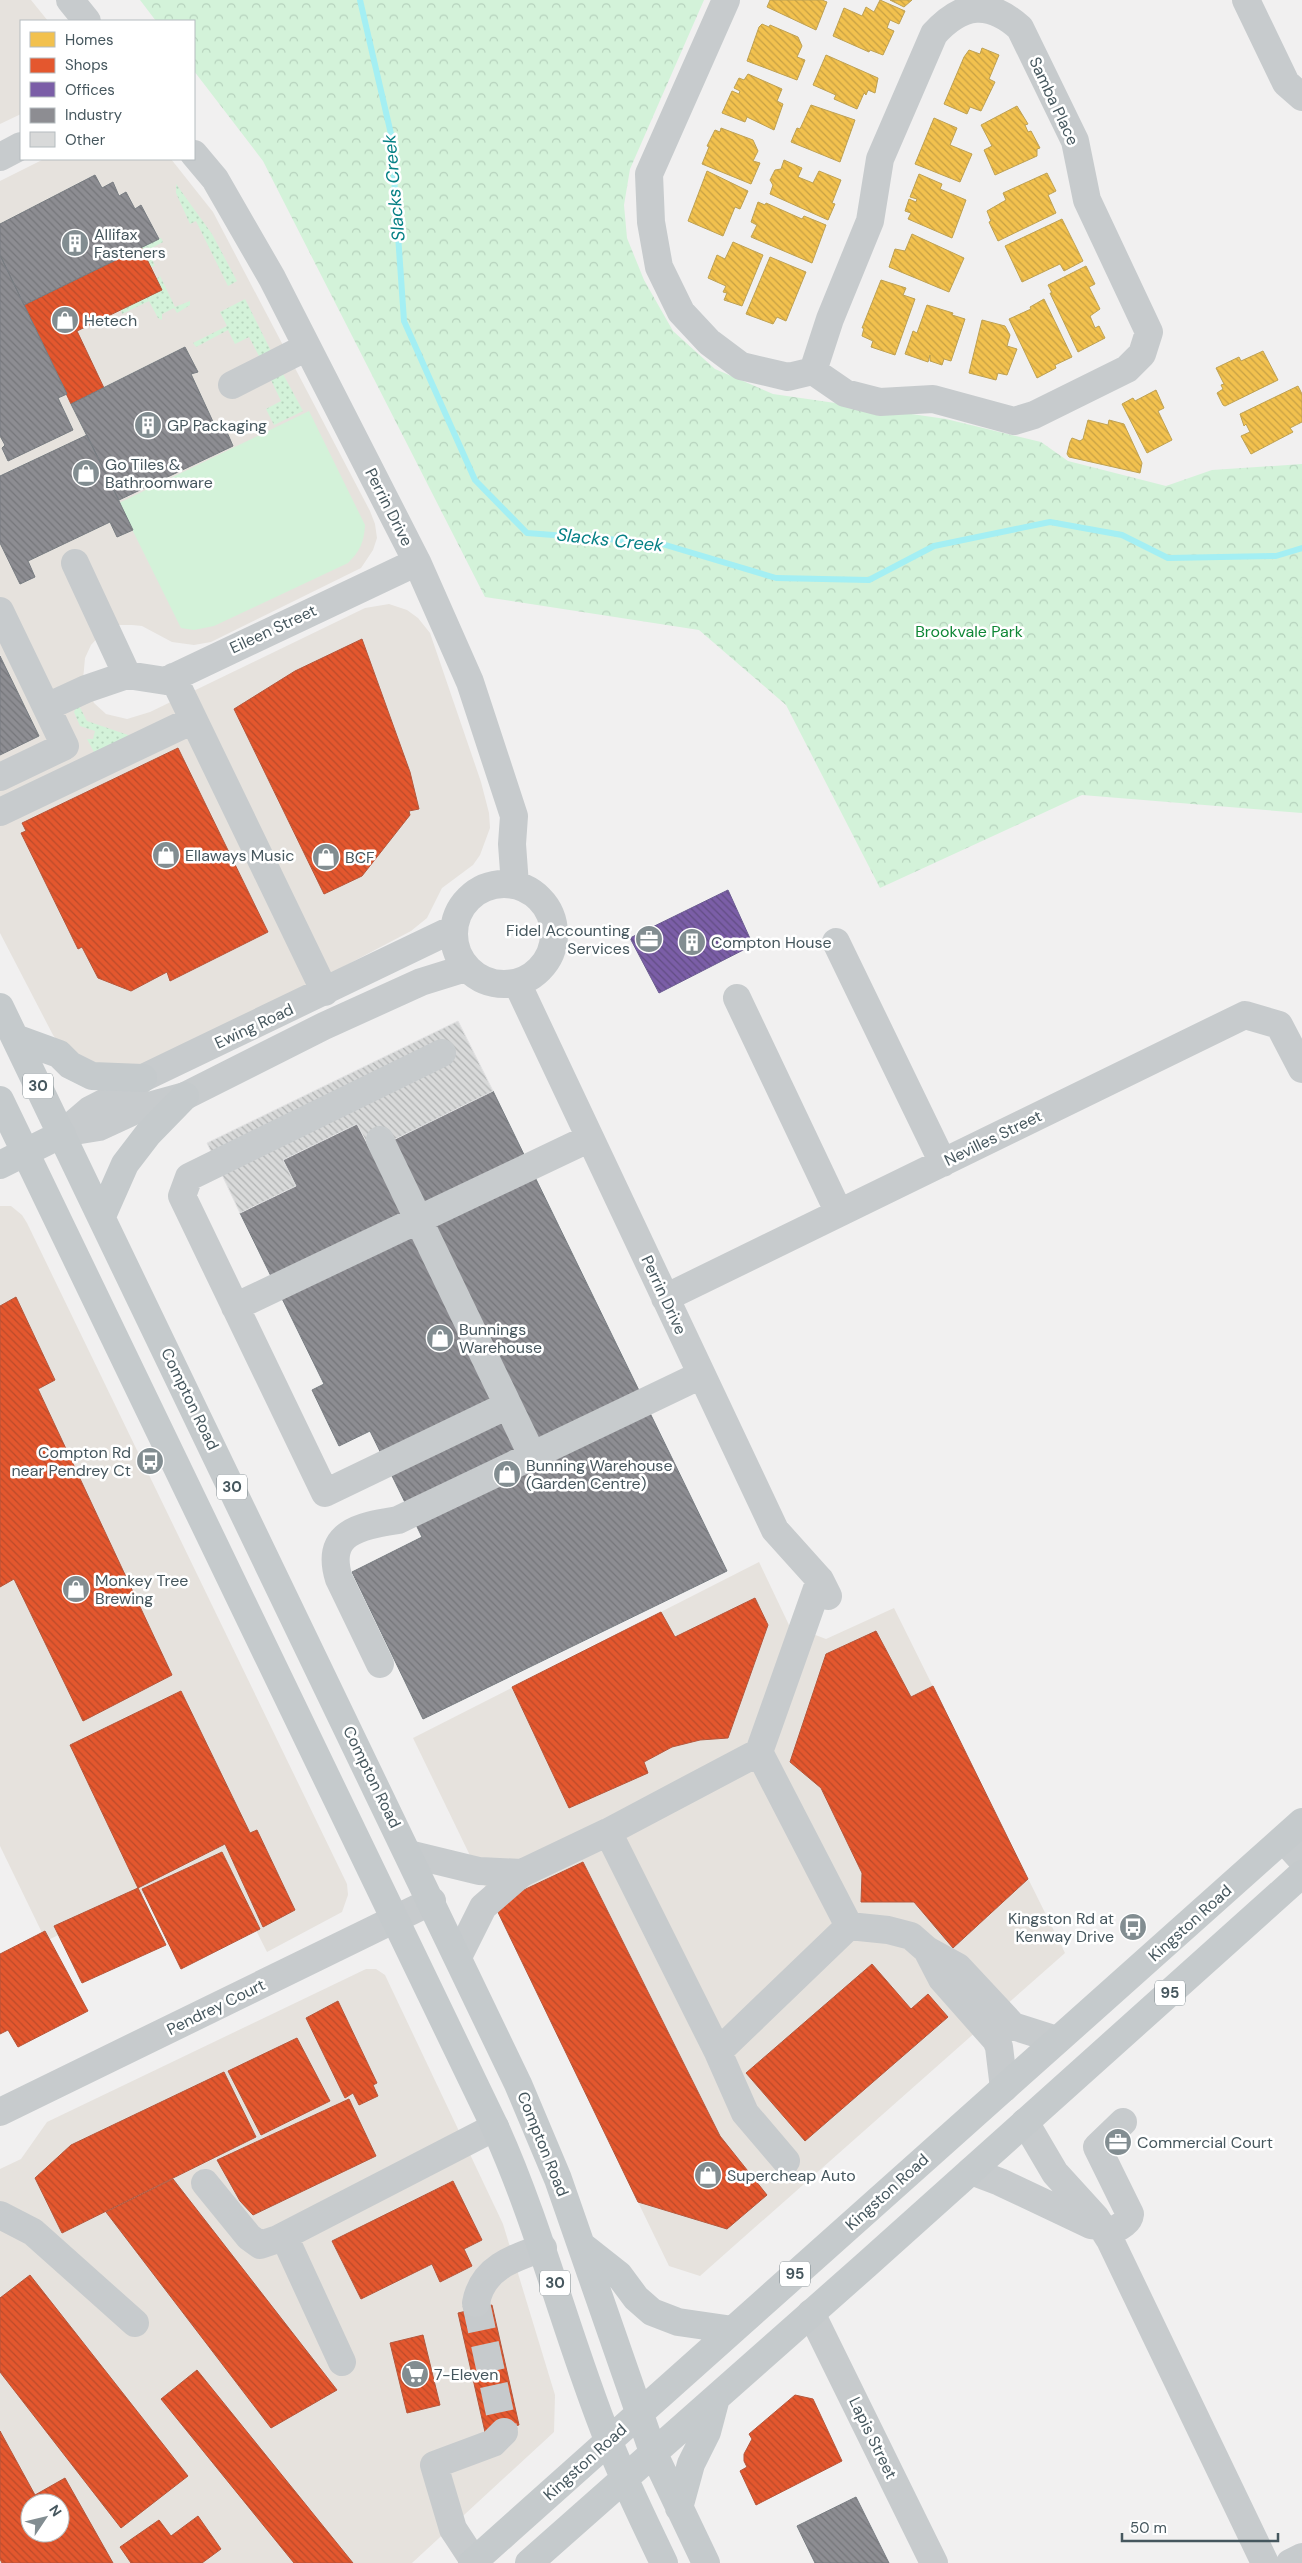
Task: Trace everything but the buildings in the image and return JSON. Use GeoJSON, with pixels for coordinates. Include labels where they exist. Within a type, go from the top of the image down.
{"type":"FeatureCollection","features":[{"type":"Feature","properties":{"kind":"main road","name":"Compton Road"},"geometry":{"type":"LineString","coordinates":[[0,1007],[432,1901],[537,2128],[581,2244],[653,2452],[706,2563]]}},
{"type":"Feature","properties":{"kind":"main road"},"geometry":{"type":"LineString","coordinates":[[15,1038],[59,1054],[70,1065],[92,1076],[143,1078]]}},
{"type":"Feature","properties":{"kind":"main road"},"geometry":{"type":"LineString","coordinates":[[102,1216],[125,1164],[148,1134],[185,1096]]}},
{"type":"Feature","properties":{"kind":"main road","name":"30"},"geometry":{"type":"LineString","coordinates":[[0,1100],[496,2127],[543,2248],[608,2441],[664,2563]]}},
{"type":"Feature","properties":{"kind":"main road","name":"Ewing Road"},"geometry":{"type":"LineString","coordinates":[[0,1165],[62,1134]]}},
{"type":"Feature","properties":{"kind":"main road","name":"Kingston Road"},"geometry":{"type":"LineString","coordinates":[[473,2562],[1293,1831]]}},
{"type":"Feature","properties":{"kind":"main road","name":"95"},"geometry":{"type":"LineString","coordinates":[[529,2563],[1302,1874]]}},
{"type":"Feature","properties":{"kind":"main road"},"geometry":{"type":"LineString","coordinates":[[581,2244],[619,2275],[636,2298],[652,2312],[678,2322],[733,2330]]}},
{"type":"Feature","properties":{"kind":"main road"},"geometry":{"type":"LineString","coordinates":[[679,2508],[691,2464],[707,2432],[716,2398]]}},
{"type":"Feature","properties":{"kind":"street"},"geometry":{"type":"LineString","coordinates":[[70,0],[85,20]]}},
{"type":"Feature","properties":{"kind":"street"},"geometry":{"type":"LineString","coordinates":[[726,0],[649,174],[651,222],[659,267],[681,312],[709,342],[741,366],[788,377],[813,371]]}},
{"type":"Feature","properties":{"kind":"street"},"geometry":{"type":"LineString","coordinates":[[1246,0],[1286,83],[1302,97]]}},
{"type":"Feature","properties":{"kind":"street","name":"Samba Place"},"geometry":{"type":"LineString","coordinates":[[987,8],[1006,15],[1020,28],[1075,141],[1087,200],[1149,332],[1142,354],[1127,369],[1034,415],[1014,420],[933,399],[880,402],[846,393],[813,371],[830,319],[870,221],[880,159],[934,34],[946,21],[965,10],[987,8]]}},
{"type":"Feature","properties":{"kind":"street"},"geometry":{"type":"LineString","coordinates":[[0,157],[20,147]]}},
{"type":"Feature","properties":{"kind":"street","name":"Perrin Drive"},"geometry":{"type":"LineString","coordinates":[[195,155],[215,179],[237,215],[307,347],[417,562],[470,682],[508,790],[514,816],[512,844],[515,885]]}},
{"type":"Feature","properties":{"kind":"street"},"geometry":{"type":"LineString","coordinates":[[232,385],[307,347]]}},
{"type":"Feature","properties":{"kind":"street","name":"Eileen Street"},"geometry":{"type":"LineString","coordinates":[[127,675],[166,681],[417,562]]}},
{"type":"Feature","properties":{"kind":"street"},"geometry":{"type":"LineString","coordinates":[[47,707],[86,689],[127,675],[75,563]]}},
{"type":"Feature","properties":{"kind":"street"},"geometry":{"type":"LineString","coordinates":[[0,611],[65,746],[0,777]]}},
{"type":"Feature","properties":{"kind":"street"},"geometry":{"type":"LineString","coordinates":[[173,677],[325,992]]}},
{"type":"Feature","properties":{"kind":"street"},"geometry":{"type":"LineString","coordinates":[[0,812],[193,720]]}},
{"type":"Feature","properties":{"kind":"street"},"geometry":{"type":"LineString","coordinates":[[496,884],[515,885],[535,894],[542,902],[552,921],[554,942],[546,962],[530,977],[517,983],[488,982],[466,968],[458,956],[454,929],[458,911],[478,890],[496,884]]}},
{"type":"Feature","properties":{"kind":"street","name":"Ewing Road"},"geometry":{"type":"LineString","coordinates":[[62,1134],[90,1110],[125,1092],[143,1078],[454,929]]}},
{"type":"Feature","properties":{"kind":"street"},"geometry":{"type":"LineString","coordinates":[[836,942],[943,1163]]}},
{"type":"Feature","properties":{"kind":"street","name":"Ewing Road"},"geometry":{"type":"LineString","coordinates":[[62,1134],[99,1127],[138,1109],[185,1096],[324,1026],[421,982],[466,968]]}},
{"type":"Feature","properties":{"kind":"street","name":"Perrin Drive"},"geometry":{"type":"LineString","coordinates":[[517,983],[775,1530],[824,1588],[759,1752]]}},
{"type":"Feature","properties":{"kind":"street"},"geometry":{"type":"LineString","coordinates":[[737,998],[839,1213]]}},
{"type":"Feature","properties":{"kind":"street","name":"Nevilles Street"},"geometry":{"type":"LineString","coordinates":[[665,1298],[1246,1015],[1279,1025],[1302,1069]]}},
{"type":"Feature","properties":{"kind":"street"},"geometry":{"type":"LineString","coordinates":[[442,1053],[188,1177],[182,1196],[325,1493],[508,1405]]}},
{"type":"Feature","properties":{"kind":"street"},"geometry":{"type":"LineString","coordinates":[[235,1307],[590,1138]]}},
{"type":"Feature","properties":{"kind":"street"},"geometry":{"type":"LineString","coordinates":[[380,1140],[532,1455]]}},
{"type":"Feature","properties":{"kind":"street"},"geometry":{"type":"LineString","coordinates":[[380,1664],[334,1565],[336,1554],[342,1542],[352,1532],[366,1525],[398,1520],[701,1375]]}},
{"type":"Feature","properties":{"kind":"street"},"geometry":{"type":"LineString","coordinates":[[458,1956],[483,1907],[522,1873],[608,1832],[759,1752],[849,1926]]}},
{"type":"Feature","properties":{"kind":"street"},"geometry":{"type":"LineString","coordinates":[[1293,1831],[1302,1860]]}},
{"type":"Feature","properties":{"kind":"street"},"geometry":{"type":"LineString","coordinates":[[608,1832],[718,2052],[745,2113],[786,2161]]}},
{"type":"Feature","properties":{"kind":"street"},"geometry":{"type":"LineString","coordinates":[[409,1854],[479,1871],[522,1873]]}},
{"type":"Feature","properties":{"kind":"street","name":"Pendrey Court"},"geometry":{"type":"LineString","coordinates":[[0,2112],[432,1901]]}},
{"type":"Feature","properties":{"kind":"street"},"geometry":{"type":"LineString","coordinates":[[849,1926],[901,1932],[911,1936],[927,1950],[958,1967],[1013,2026],[1057,2040]]}},
{"type":"Feature","properties":{"kind":"street"},"geometry":{"type":"LineString","coordinates":[[718,2052],[849,1926]]}},
{"type":"Feature","properties":{"kind":"street"},"geometry":{"type":"LineString","coordinates":[[927,1950],[942,1979],[996,2040],[999,2047],[1004,2088]]}},
{"type":"Feature","properties":{"kind":"street"},"geometry":{"type":"LineString","coordinates":[[1025,2122],[1055,2174],[1104,2230],[1265,2563]]}},
{"type":"Feature","properties":{"kind":"street"},"geometry":{"type":"LineString","coordinates":[[971,2171],[1000,2182],[1104,2230],[1125,2224],[1130,2218],[1130,2214],[1097,2147],[1123,2122]]}},
{"type":"Feature","properties":{"kind":"street"},"geometry":{"type":"LineString","coordinates":[[205,2183],[249,2237],[260,2245],[284,2236],[496,2127]]}},
{"type":"Feature","properties":{"kind":"street"},"geometry":{"type":"LineString","coordinates":[[0,2216],[32,2232],[135,2323]]}},
{"type":"Feature","properties":{"kind":"street"},"geometry":{"type":"LineString","coordinates":[[284,2236],[342,2362]]}},
{"type":"Feature","properties":{"kind":"street"},"geometry":{"type":"LineString","coordinates":[[476,2303],[480,2289],[495,2269],[510,2259],[543,2248]]}},
{"type":"Feature","properties":{"kind":"street","name":"Lapis Street"},"geometry":{"type":"LineString","coordinates":[[811,2313],[934,2563]]}},
{"type":"Feature","properties":{"kind":"street"},"geometry":{"type":"LineString","coordinates":[[473,2562],[453,2529],[434,2465],[493,2443],[504,2432]]}},
{"type":"Feature","properties":{"kind":"street"},"geometry":{"type":"LineString","coordinates":[[1290,2563],[1302,2557]]}},
{"type":"Feature","properties":{"kind":"shaded area"},"geometry":{"type":"Polygon","coordinates":[[[0,0],[31,0],[47,20],[20,20],[20,114],[0,124],[0,0]]]}},
{"type":"Feature","properties":{"kind":"shaded area"},"geometry":{"type":"Polygon","coordinates":[[[42,160],[172,160],[213,212],[370,511],[375,524],[377,538],[373,550],[361,568],[211,642],[194,645],[172,642],[142,626],[132,625],[117,625],[101,634],[91,645],[85,658],[83,680],[94,703],[106,714],[127,719],[150,712],[365,608],[389,604],[407,610],[418,618],[430,633],[481,782],[489,813],[490,828],[480,855],[473,865],[442,888],[427,918],[411,931],[299,990],[135,1068],[106,1072],[64,1049],[53,1035],[0,933],[0,181],[42,160]]]}},
{"type":"Feature","properties":{"kind":"shaded area"},"geometry":{"type":"Polygon","coordinates":[[[0,1206],[11,1206],[22,1215],[27,1223],[347,1884],[348,1895],[342,1912],[267,1952],[219,1857],[46,1941],[0,1846],[0,1206]]]}},
{"type":"Feature","properties":{"kind":"shaded area"},"geometry":{"type":"Polygon","coordinates":[[[759,1562],[789,1625],[826,1639],[894,1608],[1065,1953],[700,2276],[669,2266],[413,1738],[759,1562]]]}},
{"type":"Feature","properties":{"kind":"shaded area"},"geometry":{"type":"Polygon","coordinates":[[[366,1969],[376,1969],[385,1975],[503,2224],[555,2395],[554,2432],[412,2563],[0,2563],[0,2169],[21,2159],[47,2122],[366,1969]]]}},
{"type":"Feature","properties":{"kind":"green space","name":"Brookvale Park"},"geometry":{"type":"Polygon","coordinates":[[[140,0],[704,0],[630,169],[624,205],[627,238],[644,280],[673,331],[715,369],[773,394],[946,419],[1041,442],[1068,461],[1166,486],[1212,470],[1302,464],[1302,813],[1082,795],[880,888],[786,705],[699,630],[485,597],[263,161],[195,72],[195,20],[155,20],[140,0]]]}},
{"type":"Feature","properties":{"kind":"green space"},"geometry":{"type":"Polygon","coordinates":[[[176,184],[212,234],[237,281],[228,286],[196,221],[190,224],[176,193],[176,184]]]}},
{"type":"Feature","properties":{"kind":"green space"},"geometry":{"type":"Polygon","coordinates":[[[161,238],[163,242],[148,250],[155,266],[150,267],[141,247],[161,238]]]}},
{"type":"Feature","properties":{"kind":"green space"},"geometry":{"type":"Polygon","coordinates":[[[160,276],[175,307],[190,301],[190,305],[177,313],[174,308],[162,314],[162,320],[158,318],[149,301],[122,314],[121,310],[160,276]]]}},
{"type":"Feature","properties":{"kind":"green space"},"geometry":{"type":"Polygon","coordinates":[[[245,299],[272,353],[260,358],[249,337],[235,344],[228,330],[196,347],[193,343],[227,326],[220,312],[245,299]]]}},
{"type":"Feature","properties":{"kind":"green space"},"geometry":{"type":"Polygon","coordinates":[[[283,374],[303,411],[274,425],[266,409],[281,401],[271,380],[283,374]]]}},
{"type":"Feature","properties":{"kind":"green space"},"geometry":{"type":"Polygon","coordinates":[[[309,411],[365,525],[364,536],[356,554],[348,563],[214,626],[194,630],[181,628],[119,503],[309,411]]]}},
{"type":"Feature","properties":{"kind":"green space"},"geometry":{"type":"Polygon","coordinates":[[[78,704],[87,721],[131,736],[95,754],[87,739],[93,739],[95,731],[80,726],[74,712],[78,704]]]}},
{"type":"Feature","properties":{"kind":"waterway","name":"Slacks Creek"},"geometry":{"type":"LineString","coordinates":[[360,0],[391,134],[404,321],[475,480],[527,533],[659,543],[776,578],[869,580],[934,546],[1050,522],[1122,535],[1168,558],[1276,556],[1302,548]]}},
{"type":"Feature","properties":{"kind":"tunnel"},"geometry":{"type":"LineString","coordinates":[[476,2303],[504,2432]]}},
{"type":"Feature","properties":{"kind":"place","name":"Allifax Fasteners"},"geometry":{"type":"Point","coordinates":[75,243]}},
{"type":"Feature","properties":{"kind":"place","name":"Hetech"},"geometry":{"type":"Point","coordinates":[65,320]}},
{"type":"Feature","properties":{"kind":"place","name":"GP Packaging"},"geometry":{"type":"Point","coordinates":[148,425]}},
{"type":"Feature","properties":{"kind":"place","name":"Go Tiles & Bathroomware"},"geometry":{"type":"Point","coordinates":[86,473]}},
{"type":"Feature","properties":{"kind":"place","name":"Ellaways Music"},"geometry":{"type":"Point","coordinates":[166,855]}},
{"type":"Feature","properties":{"kind":"place","name":"BCF"},"geometry":{"type":"Point","coordinates":[326,857]}},
{"type":"Feature","properties":{"kind":"place","name":"Fidel Accounting Services"},"geometry":{"type":"Point","coordinates":[649,939]}},
{"type":"Feature","properties":{"kind":"place","name":"Compton House"},"geometry":{"type":"Point","coordinates":[692,942]}},
{"type":"Feature","properties":{"kind":"place","name":"Bunnings Warehouse"},"geometry":{"type":"Point","coordinates":[440,1338]}},
{"type":"Feature","properties":{"kind":"place","name":"Compton Rd near Pendrey Ct"},"geometry":{"type":"Point","coordinates":[150,1461]}},
{"type":"Feature","properties":{"kind":"place","name":"Bunning Warehouse (Garden Centre)"},"geometry":{"type":"Point","coordinates":[507,1474]}},
{"type":"Feature","properties":{"kind":"place","name":"Monkey Tree Brewing"},"geometry":{"type":"Point","coordinates":[76,1589]}},
{"type":"Feature","properties":{"kind":"place","name":"Kingston Rd at Kenway Drive"},"geometry":{"type":"Point","coordinates":[1133,1927]}},
{"type":"Feature","properties":{"kind":"place","name":"Commercial Court"},"geometry":{"type":"Point","coordinates":[1118,2142]}},
{"type":"Feature","properties":{"kind":"place","name":"Supercheap Auto"},"geometry":{"type":"Point","coordinates":[708,2175]}},
{"type":"Feature","properties":{"kind":"place","name":"7-Eleven"},"geometry":{"type":"Point","coordinates":[415,2374]}}]}
